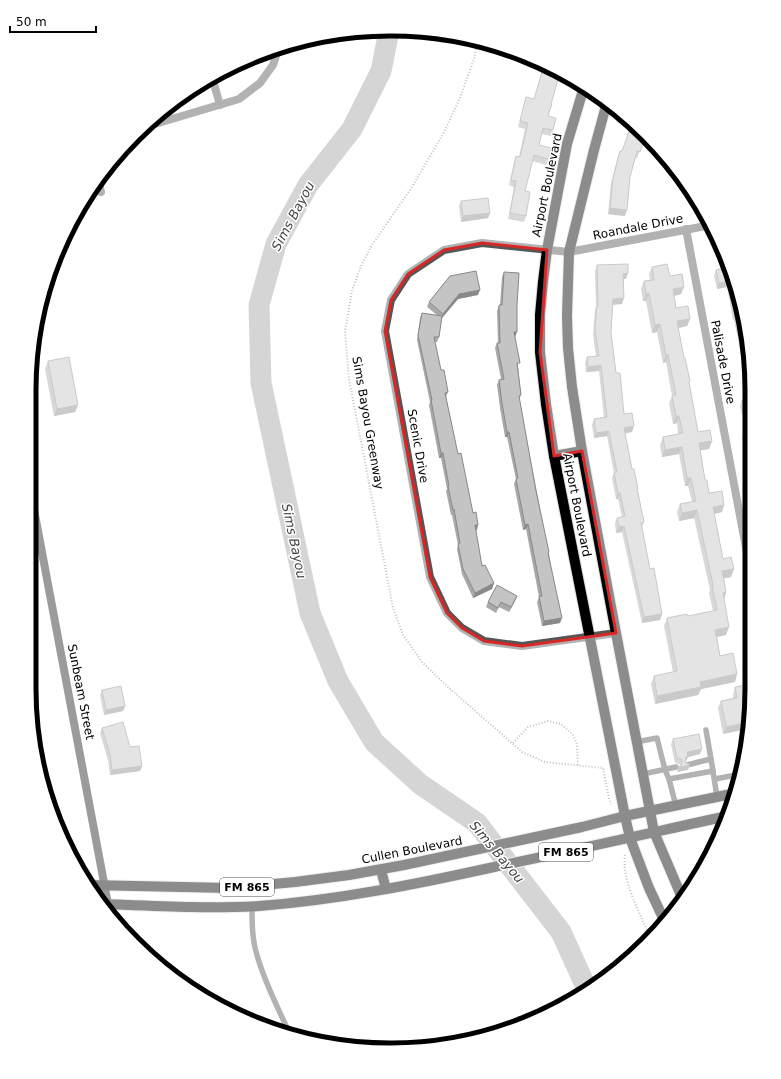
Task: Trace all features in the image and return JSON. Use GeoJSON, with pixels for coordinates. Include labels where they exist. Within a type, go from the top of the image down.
{"type":"FeatureCollection","features":[{"type":"Feature","properties":{"kind":"main road","name":"Airport Boulevard"},"geometry":{"type":"LineString","coordinates":[[582,93],[567,144],[547,250],[542,282],[540,352],[554,456],[625,816],[630,838],[649,888],[662,916]]}},
{"type":"Feature","properties":{"kind":"main road","name":"Airport Boulevard"},"geometry":{"type":"LineString","coordinates":[[605,108],[569,252],[568,348],[572,387],[582,451],[642,774],[654,832],[680,893]]}},
{"type":"Feature","properties":{"kind":"main road"},"geometry":{"type":"LineString","coordinates":[[554,456],[582,451]]}},
{"type":"Feature","properties":{"kind":"main road","name":"Cullen Boulevard"},"geometry":{"type":"LineString","coordinates":[[96,885],[229,888],[349,876],[728,795]]}},
{"type":"Feature","properties":{"kind":"main road","name":"FM 865"},"geometry":{"type":"LineString","coordinates":[[109,904],[193,907],[252,906],[323,899],[419,884],[720,817]]}},
{"type":"Feature","properties":{"kind":"main road"},"geometry":{"type":"LineString","coordinates":[[381,870],[386,889]]}},
{"type":"Feature","properties":{"kind":"street"},"geometry":{"type":"LineString","coordinates":[[158,123],[240,99],[260,83],[273,65],[276,55]]}},
{"type":"Feature","properties":{"kind":"street"},"geometry":{"type":"LineString","coordinates":[[214,83],[220,105]]}},
{"type":"Feature","properties":{"kind":"street","name":"Roandale Drive"},"geometry":{"type":"LineString","coordinates":[[569,252],[704,226]]}},
{"type":"Feature","properties":{"kind":"street","name":"Palisade Drive"},"geometry":{"type":"LineString","coordinates":[[686,229],[745,542]]}},
{"type":"Feature","properties":{"kind":"street","name":"Scenic Drive"},"geometry":{"type":"LineString","coordinates":[[569,252],[482,242],[444,250],[408,274],[391,300],[385,331],[430,577],[447,613],[462,628],[484,641],[522,646],[616,633]]}},
{"type":"Feature","properties":{"kind":"street","name":"Sunbeam Street"},"geometry":{"type":"LineString","coordinates":[[36,520],[105,885],[106,899]]}},
{"type":"Feature","properties":{"kind":"lane"},"geometry":{"type":"LineString","coordinates":[[706,730],[718,797]]}},
{"type":"Feature","properties":{"kind":"lane"},"geometry":{"type":"LineString","coordinates":[[636,742],[657,738],[676,806]]}},
{"type":"Feature","properties":{"kind":"lane"},"geometry":{"type":"LineString","coordinates":[[687,765],[711,759]]}},
{"type":"Feature","properties":{"kind":"lane"},"geometry":{"type":"LineString","coordinates":[[642,774],[676,767]]}},
{"type":"Feature","properties":{"kind":"lane"},"geometry":{"type":"LineString","coordinates":[[669,780],[713,771]]}},
{"type":"Feature","properties":{"kind":"lane"},"geometry":{"type":"LineString","coordinates":[[714,780],[734,776]]}},
{"type":"Feature","properties":{"kind":"lane"},"geometry":{"type":"LineString","coordinates":[[252,906],[252,929],[256,954],[271,993],[287,1027]]}},
{"type":"Feature","properties":{"kind":"path","name":"Sims Bayou Greenway"},"geometry":{"type":"LineString","coordinates":[[477,47],[474,59],[460,98],[443,134],[412,188],[372,245],[361,266],[352,291],[345,331],[349,379],[393,608],[403,635],[422,662],[522,752],[545,762],[603,768],[609,799],[612,806]]}},
{"type":"Feature","properties":{"kind":"path"},"geometry":{"type":"LineString","coordinates":[[513,743],[528,727],[548,721],[561,724],[573,735],[577,744],[578,766]]}},
{"type":"Feature","properties":{"kind":"path"},"geometry":{"type":"LineString","coordinates":[[626,854],[625,866],[630,889],[648,932]]}},
{"type":"Feature","properties":{"kind":"highlighted area"},"geometry":{"type":"Polygon","coordinates":[[[482,243],[547,250],[540,352],[554,456],[582,451],[616,633],[522,646],[484,641],[462,628],[447,613],[430,577],[385,331],[391,300],[408,274],[444,250],[482,243]]]}},
{"type":"Feature","properties":{"kind":"building"},"geometry":{"type":"Polygon","coordinates":[[[542,72],[545,74],[545,72],[558,78],[548,116],[556,118],[553,130],[543,128],[539,145],[551,148],[548,159],[534,155],[525,191],[530,192],[526,216],[510,213],[516,181],[511,180],[516,156],[520,157],[528,123],[520,121],[526,97],[534,99],[542,72]]]}},
{"type":"Feature","properties":{"kind":"building"},"geometry":{"type":"Polygon","coordinates":[[[630,129],[643,142],[640,152],[637,151],[630,177],[627,210],[610,208],[613,178],[620,151],[622,151],[630,129]]]}},
{"type":"Feature","properties":{"kind":"building"},"geometry":{"type":"Polygon","coordinates":[[[488,198],[490,213],[463,216],[461,201],[488,198]]]}},
{"type":"Feature","properties":{"kind":"building"},"geometry":{"type":"Polygon","coordinates":[[[628,264],[628,273],[623,274],[624,298],[613,299],[611,333],[616,373],[620,373],[624,414],[632,413],[634,426],[624,428],[632,469],[634,469],[638,489],[644,522],[641,523],[650,569],[654,568],[662,614],[644,617],[624,526],[619,527],[617,518],[625,516],[614,473],[617,472],[609,431],[596,433],[594,419],[607,417],[601,365],[588,367],[587,357],[599,356],[595,329],[598,305],[597,265],[628,264]]]}},
{"type":"Feature","properties":{"kind":"building"},"geometry":{"type":"Polygon","coordinates":[[[667,264],[670,276],[682,274],[684,287],[673,289],[676,308],[688,306],[690,319],[677,321],[690,381],[698,432],[710,430],[712,441],[699,443],[705,480],[707,480],[709,493],[722,491],[724,505],[713,507],[723,559],[731,557],[734,569],[722,571],[726,592],[723,593],[729,627],[715,630],[720,656],[733,653],[737,674],[700,682],[701,687],[657,696],[654,676],[677,671],[667,618],[687,614],[688,616],[717,610],[697,510],[682,513],[680,504],[696,501],[691,478],[687,478],[682,447],[665,450],[663,437],[683,433],[679,416],[676,416],[672,396],[676,395],[668,354],[666,355],[660,324],[655,325],[649,293],[646,294],[644,281],[654,280],[652,267],[667,264]]]}},
{"type":"Feature","properties":{"kind":"building"},"geometry":{"type":"Polygon","coordinates":[[[723,269],[727,281],[719,283],[716,270],[723,269]]]}},
{"type":"Feature","properties":{"kind":"building"},"geometry":{"type":"Polygon","coordinates":[[[476,271],[480,290],[459,294],[443,314],[429,302],[450,276],[476,271]]]}},
{"type":"Feature","properties":{"kind":"building"},"geometry":{"type":"Polygon","coordinates":[[[504,272],[519,273],[517,332],[514,332],[520,363],[517,363],[521,395],[519,396],[548,553],[562,618],[544,621],[539,596],[542,596],[528,524],[525,525],[516,479],[518,478],[509,432],[507,432],[499,380],[504,379],[497,343],[500,343],[499,305],[502,305],[504,272]]]}},
{"type":"Feature","properties":{"kind":"building"},"geometry":{"type":"Polygon","coordinates":[[[731,294],[738,321],[741,336],[736,314],[731,294]]]}},
{"type":"Feature","properties":{"kind":"building"},"geometry":{"type":"Polygon","coordinates":[[[422,313],[442,316],[439,337],[434,337],[441,370],[444,370],[448,392],[445,393],[458,454],[461,453],[473,513],[476,512],[478,525],[475,525],[482,566],[485,565],[494,583],[475,593],[463,569],[458,544],[460,543],[454,509],[453,510],[443,453],[441,453],[432,400],[418,335],[422,313]]]}},
{"type":"Feature","properties":{"kind":"building"},"geometry":{"type":"Polygon","coordinates":[[[69,357],[78,405],[57,409],[48,361],[69,357]]]}},
{"type":"Feature","properties":{"kind":"building"},"geometry":{"type":"Polygon","coordinates":[[[742,400],[745,400],[745,409],[744,409],[742,400]]]}},
{"type":"Feature","properties":{"kind":"building"},"geometry":{"type":"Polygon","coordinates":[[[497,585],[517,596],[511,607],[501,602],[498,608],[488,602],[497,585]]]}},
{"type":"Feature","properties":{"kind":"building"},"geometry":{"type":"Polygon","coordinates":[[[745,685],[743,723],[726,727],[721,701],[737,698],[735,687],[745,685]]]}},
{"type":"Feature","properties":{"kind":"building"},"geometry":{"type":"Polygon","coordinates":[[[121,686],[125,706],[106,710],[102,690],[121,686]]]}},
{"type":"Feature","properties":{"kind":"building"},"geometry":{"type":"Polygon","coordinates":[[[123,722],[130,747],[139,746],[142,766],[112,770],[110,754],[102,728],[123,722]]]}},
{"type":"Feature","properties":{"kind":"building"},"geometry":{"type":"Polygon","coordinates":[[[699,734],[702,749],[687,752],[688,756],[686,757],[685,761],[690,765],[679,767],[682,764],[682,761],[681,759],[677,758],[673,739],[699,734]]]}},
{"type":"Feature","properties":{"kind":"waterway","name":"Sims Bayou"},"geometry":{"type":"LineString","coordinates":[[388,36],[381,71],[352,129],[308,185],[276,244],[259,305],[261,383],[310,613],[338,681],[374,742],[420,784],[477,823],[561,932],[585,984]]}}]}
